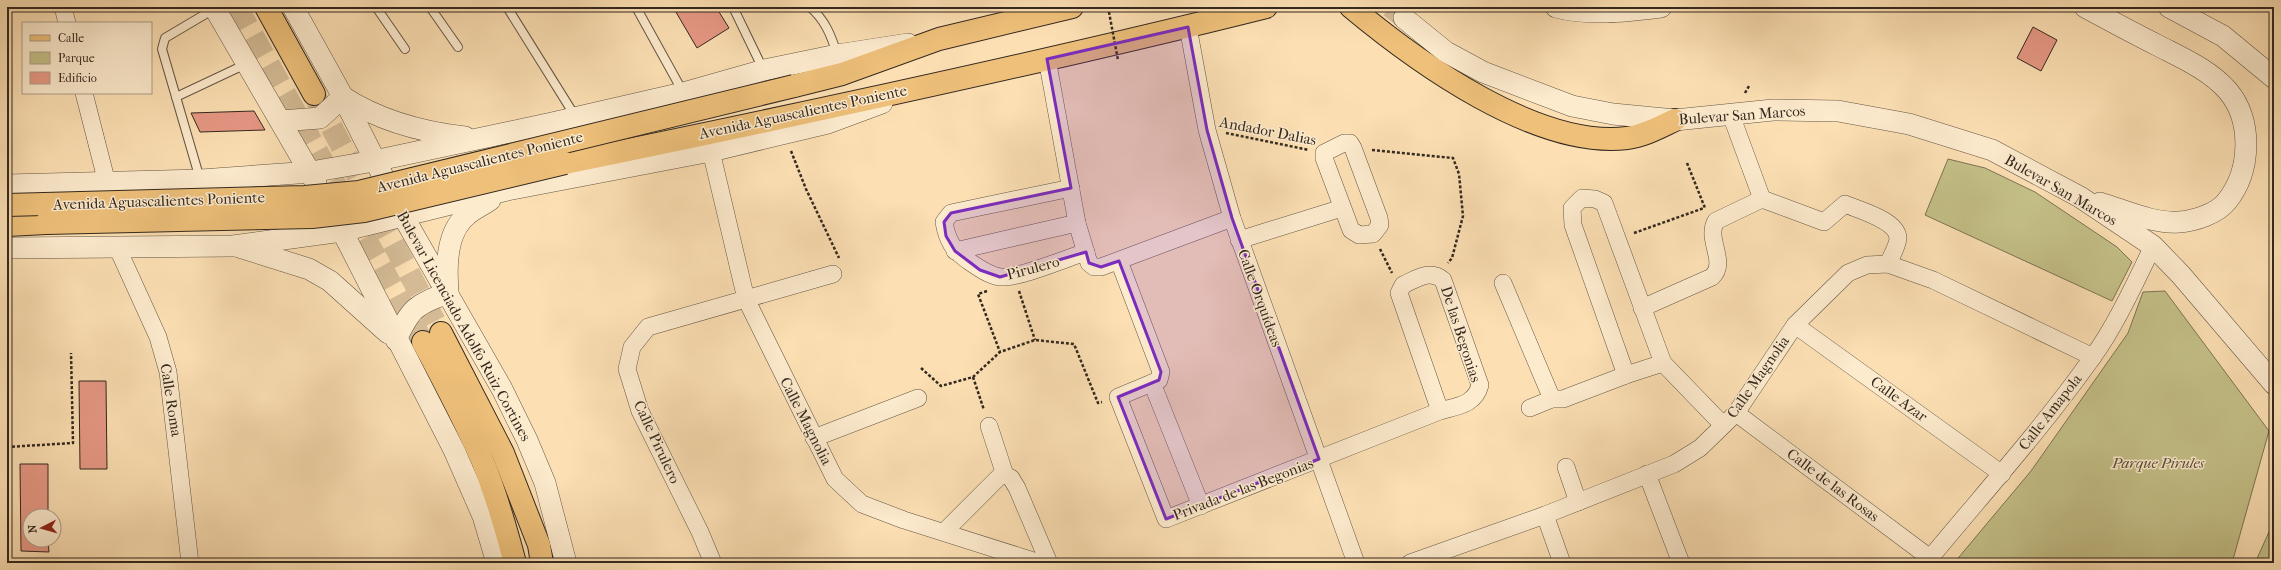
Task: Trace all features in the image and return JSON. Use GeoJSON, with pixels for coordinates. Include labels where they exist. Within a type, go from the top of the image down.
{"type":"FeatureCollection","features":[{"type":"Feature","properties":{"kind":"main road"},"geometry":{"type":"LineString","coordinates":[[266,7],[314,94]]}},
{"type":"Feature","properties":{"kind":"main road","name":"Avenida Aguascalientes Poniente"},"geometry":{"type":"LineString","coordinates":[[7,205],[305,197],[359,192],[842,74],[939,39],[1072,7]]}},
{"type":"Feature","properties":{"kind":"main road","name":"Avenida Aguascalientes Poniente"},"geometry":{"type":"LineString","coordinates":[[7,225],[312,217],[364,211],[565,163],[717,132],[1047,59],[1188,27],[1266,7]]}},
{"type":"Feature","properties":{"kind":"main road"},"geometry":{"type":"LineString","coordinates":[[1351,7],[1422,63],[1450,80],[1530,120],[1570,134],[1598,139],[1628,138],[1654,130],[1675,120]]}},
{"type":"Feature","properties":{"kind":"main road","name":"Bulevar Licenciado Adolfo Ruiz Cortines"},"geometry":{"type":"LineString","coordinates":[[515,563],[504,522],[483,463],[453,398],[432,337],[503,453],[539,545],[542,563]]}},
{"type":"Feature","properties":{"kind":"street"},"geometry":{"type":"LineString","coordinates":[[63,7],[67,22]]}},
{"type":"Feature","properties":{"kind":"street","name":"Bulevar Licenciado Adolfo Ruiz Cortines"},"geometry":{"type":"LineString","coordinates":[[294,7],[343,97],[403,216],[502,389],[527,440],[545,483],[566,563]]}},
{"type":"Feature","properties":{"kind":"street"},"geometry":{"type":"LineString","coordinates":[[1556,7],[1568,10],[1602,12],[1661,7]]}},
{"type":"Feature","properties":{"kind":"street"},"geometry":{"type":"LineString","coordinates":[[2080,197],[2161,221],[2179,222],[2208,215],[2227,201],[2244,172],[2246,139],[2240,113],[2228,91],[2207,72],[2085,7]]}},
{"type":"Feature","properties":{"kind":"street"},"geometry":{"type":"LineString","coordinates":[[2169,7],[2223,36],[2274,78]]}},
{"type":"Feature","properties":{"kind":"street"},"geometry":{"type":"LineString","coordinates":[[214,8],[311,172],[396,340],[454,450],[483,516],[497,563]]}},
{"type":"Feature","properties":{"kind":"street","name":"Bulevar San Marcos"},"geometry":{"type":"LineString","coordinates":[[1404,18],[1446,52],[1483,72],[1572,106],[1613,114],[1675,120],[1731,116],[1773,110],[1838,111],[1909,124],[1992,150],[2080,197],[2152,246],[2181,275],[2274,384]]}},
{"type":"Feature","properties":{"kind":"street","name":"Calle Orquídeas"},"geometry":{"type":"LineString","coordinates":[[1188,27],[1207,130],[1232,218],[1356,563]]}},
{"type":"Feature","properties":{"kind":"street","name":"Avenida Aguascalientes Poniente"},"geometry":{"type":"LineString","coordinates":[[7,185],[201,180],[311,172],[374,161],[683,93],[764,70],[837,55],[939,39]]}},
{"type":"Feature","properties":{"kind":"street"},"geometry":{"type":"LineString","coordinates":[[1047,59],[1077,223],[1090,263],[1094,267],[1120,261],[1232,218]]}},
{"type":"Feature","properties":{"kind":"street","name":"Avenida Aguascalientes Poniente"},"geometry":{"type":"LineString","coordinates":[[7,248],[233,246],[342,231],[507,190],[711,150],[828,123],[936,83]]}},
{"type":"Feature","properties":{"kind":"street"},"geometry":{"type":"LineString","coordinates":[[84,94],[107,183]]}},
{"type":"Feature","properties":{"kind":"street"},"geometry":{"type":"LineString","coordinates":[[281,121],[320,118],[343,97],[365,111],[386,120],[446,134],[477,138]]}},
{"type":"Feature","properties":{"kind":"street"},"geometry":{"type":"LineString","coordinates":[[1731,116],[1762,199]]}},
{"type":"Feature","properties":{"kind":"street"},"geometry":{"type":"LineString","coordinates":[[477,138],[465,148],[458,159],[464,180],[471,186],[481,189],[507,190]]}},
{"type":"Feature","properties":{"kind":"street"},"geometry":{"type":"LineString","coordinates":[[1344,143],[1350,143],[1379,218],[1380,225],[1373,234],[1359,235],[1351,230],[1342,208],[1324,153],[1344,143]]}},
{"type":"Feature","properties":{"kind":"street","name":"Calle Magnolia"},"geometry":{"type":"LineString","coordinates":[[711,150],[746,299],[835,479],[862,504],[904,520],[1040,563]]}},
{"type":"Feature","properties":{"kind":"street"},"geometry":{"type":"LineString","coordinates":[[172,181],[180,195],[184,209],[182,224],[173,246]]}},
{"type":"Feature","properties":{"kind":"street","name":"Pirulero"},"geometry":{"type":"LineString","coordinates":[[1071,188],[951,213],[944,222],[946,236],[955,251],[980,270],[1007,276],[1086,252]]}},
{"type":"Feature","properties":{"kind":"street"},"geometry":{"type":"LineString","coordinates":[[396,340],[406,318],[416,307],[428,300],[448,293],[446,268],[455,229],[466,215],[507,190]]}},
{"type":"Feature","properties":{"kind":"street"},"geometry":{"type":"LineString","coordinates":[[1626,375],[1573,225],[1572,208],[1582,198],[1595,198],[1604,203],[1663,363],[1723,425]]}},
{"type":"Feature","properties":{"kind":"street"},"geometry":{"type":"LineString","coordinates":[[1642,308],[1712,276],[1717,272],[1719,266],[1712,227],[1716,222],[1762,199],[1824,222],[1845,204],[1889,222],[1896,229],[1898,239],[1888,264]]}},
{"type":"Feature","properties":{"kind":"street"},"geometry":{"type":"LineString","coordinates":[[1239,240],[1342,208]]}},
{"type":"Feature","properties":{"kind":"street"},"geometry":{"type":"LineString","coordinates":[[955,251],[1077,223]]}},
{"type":"Feature","properties":{"kind":"street"},"geometry":{"type":"LineString","coordinates":[[233,246],[303,267],[330,281],[396,340]]}},
{"type":"Feature","properties":{"kind":"street","name":"Calle Amapola"},"geometry":{"type":"LineString","coordinates":[[1928,560],[2002,474],[2093,357],[2134,286],[2152,246]]}},
{"type":"Feature","properties":{"kind":"street","name":"Calle Roma"},"geometry":{"type":"LineString","coordinates":[[117,247],[158,337],[168,372],[190,563]]}},
{"type":"Feature","properties":{"kind":"street"},"geometry":{"type":"LineString","coordinates":[[1118,397],[1159,380],[1161,372],[1120,261]]}},
{"type":"Feature","properties":{"kind":"street","name":"Calle Magnolia"},"geometry":{"type":"LineString","coordinates":[[1410,563],[1437,559],[1674,464],[1700,448],[1736,413],[1795,325],[1848,273],[1867,265],[1888,264],[1933,280],[2093,357]]}},
{"type":"Feature","properties":{"kind":"street","name":"Calle Pirulero"},"geometry":{"type":"LineString","coordinates":[[713,563],[640,411],[627,369],[632,347],[648,327],[746,299],[838,269]]}},
{"type":"Feature","properties":{"kind":"street","name":"De las Begonias"},"geometry":{"type":"LineString","coordinates":[[1319,459],[1440,411],[1471,401],[1478,394],[1480,386],[1443,280],[1437,275],[1430,274],[1403,285],[1400,288]]}},
{"type":"Feature","properties":{"kind":"street"},"geometry":{"type":"LineString","coordinates":[[1503,283],[1552,398]]}},
{"type":"Feature","properties":{"kind":"street"},"geometry":{"type":"LineString","coordinates":[[1400,288],[1399,293],[1440,411]]}},
{"type":"Feature","properties":{"kind":"street","name":"Calle Azar"},"geometry":{"type":"LineString","coordinates":[[1795,325],[2002,474]]}},
{"type":"Feature","properties":{"kind":"street"},"geometry":{"type":"LineString","coordinates":[[1530,408],[1552,398],[1563,399],[1626,375],[1663,363]]}},
{"type":"Feature","properties":{"kind":"street"},"geometry":{"type":"LineString","coordinates":[[1152,383],[1201,506]]}},
{"type":"Feature","properties":{"kind":"street","name":"Privada de las Begonias"},"geometry":{"type":"LineString","coordinates":[[1118,397],[1166,519],[1319,459]]}},
{"type":"Feature","properties":{"kind":"street"},"geometry":{"type":"LineString","coordinates":[[814,438],[918,398]]}},
{"type":"Feature","properties":{"kind":"street","name":"Calle de las Rosas"},"geometry":{"type":"LineString","coordinates":[[1736,413],[1928,560]]}},
{"type":"Feature","properties":{"kind":"street"},"geometry":{"type":"LineString","coordinates":[[989,426],[1005,475]]}},
{"type":"Feature","properties":{"kind":"street"},"geometry":{"type":"LineString","coordinates":[[1566,467],[1578,502]]}},
{"type":"Feature","properties":{"kind":"street"},"geometry":{"type":"LineString","coordinates":[[1647,474],[1681,563]]}},
{"type":"Feature","properties":{"kind":"street"},"geometry":{"type":"LineString","coordinates":[[944,532],[999,477],[1005,475],[1011,478],[1017,488],[1049,563]]}},
{"type":"Feature","properties":{"kind":"street"},"geometry":{"type":"LineString","coordinates":[[1545,515],[1562,563]]}},
{"type":"Feature","properties":{"kind":"lane"},"geometry":{"type":"LineString","coordinates":[[376,7],[405,49]]}},
{"type":"Feature","properties":{"kind":"lane"},"geometry":{"type":"LineString","coordinates":[[430,7],[458,47]]}},
{"type":"Feature","properties":{"kind":"lane"},"geometry":{"type":"LineString","coordinates":[[507,7],[576,117]]}},
{"type":"Feature","properties":{"kind":"lane"},"geometry":{"type":"LineString","coordinates":[[636,7],[683,93]]}},
{"type":"Feature","properties":{"kind":"lane"},"geometry":{"type":"LineString","coordinates":[[733,7],[764,70]]}},
{"type":"Feature","properties":{"kind":"lane"},"geometry":{"type":"LineString","coordinates":[[810,7],[819,15],[830,32],[837,55]]}},
{"type":"Feature","properties":{"kind":"lane"},"geometry":{"type":"LineString","coordinates":[[201,180],[162,49],[162,41],[214,8]]}},
{"type":"Feature","properties":{"kind":"lane"},"geometry":{"type":"LineString","coordinates":[[176,97],[247,64]]}},
{"type":"Feature","properties":{"kind":"path"},"geometry":{"type":"LineString","coordinates":[[1108,7],[1118,60]]}},
{"type":"Feature","properties":{"kind":"path","name":"Andador Dalias"},"geometry":{"type":"LineString","coordinates":[[1207,130],[1324,153]]}},
{"type":"Feature","properties":{"kind":"path"},"geometry":{"type":"LineString","coordinates":[[785,133],[838,269]]}},
{"type":"Feature","properties":{"kind":"path"},"geometry":{"type":"LineString","coordinates":[[1353,148],[1453,158],[1459,174],[1463,216],[1452,258],[1437,275]]}},
{"type":"Feature","properties":{"kind":"path"},"geometry":{"type":"LineString","coordinates":[[1687,163],[1712,227]]}},
{"type":"Feature","properties":{"kind":"path"},"geometry":{"type":"LineString","coordinates":[[1618,239],[1705,208]]}},
{"type":"Feature","properties":{"kind":"path"},"geometry":{"type":"LineString","coordinates":[[1373,234],[1400,288]]}},
{"type":"Feature","properties":{"kind":"path"},"geometry":{"type":"LineString","coordinates":[[1000,352],[978,294],[995,289],[1007,276],[1035,340]]}},
{"type":"Feature","properties":{"kind":"path"},"geometry":{"type":"LineString","coordinates":[[921,368],[941,386],[973,377],[1000,352],[1035,340],[1074,344],[1098,404],[1118,397]]}},
{"type":"Feature","properties":{"kind":"path"},"geometry":{"type":"LineString","coordinates":[[7,447],[73,443],[71,353]]}},
{"type":"Feature","properties":{"kind":"path"},"geometry":{"type":"LineString","coordinates":[[973,377],[989,426]]}},
{"type":"Feature","properties":{"kind":"highlighted area"},"geometry":{"type":"Polygon","coordinates":[[[1188,27],[1207,130],[1232,218],[1319,459],[1166,519],[1118,397],[1159,380],[1161,372],[1119,261],[1101,267],[1089,263],[1086,252],[1000,277],[980,270],[955,251],[946,236],[944,222],[951,213],[1071,188],[1047,59],[1188,27]]]}},
{"type":"Feature","properties":{"kind":"green space"},"geometry":{"type":"Polygon","coordinates":[[[1948,159],[1985,168],[2035,192],[2117,247],[2132,262],[2112,301],[1925,215],[1948,159]]]}},
{"type":"Feature","properties":{"kind":"green space","name":"Parque Pirules"},"geometry":{"type":"Polygon","coordinates":[[[2165,291],[2269,431],[2232,563],[1954,563],[2031,471],[2128,333],[2143,292],[2165,291]]]}},
{"type":"Feature","properties":{"kind":"green space"},"geometry":{"type":"Polygon","coordinates":[[[2274,518],[2274,563],[2255,563],[2273,523],[2274,518]]]}},
{"type":"Feature","properties":{"kind":"building"},"geometry":{"type":"Polygon","coordinates":[[[673,7],[716,7],[729,28],[697,48],[673,7]]]}},
{"type":"Feature","properties":{"kind":"building"},"geometry":{"type":"Polygon","coordinates":[[[2033,27],[2057,40],[2041,71],[2017,58],[2033,27]]]}},
{"type":"Feature","properties":{"kind":"building"},"geometry":{"type":"Polygon","coordinates":[[[254,111],[265,130],[200,132],[191,113],[254,111]]]}},
{"type":"Feature","properties":{"kind":"building"},"geometry":{"type":"Polygon","coordinates":[[[79,381],[106,381],[107,469],[80,469],[79,381]]]}},
{"type":"Feature","properties":{"kind":"building"},"geometry":{"type":"Polygon","coordinates":[[[20,464],[48,464],[48,508],[22,508],[22,548],[49,548],[49,552],[21,551],[20,464]]]}},
{"type":"Feature","properties":{"kind":"tunnel"},"geometry":{"type":"LineString","coordinates":[[237,7],[423,342]]}},
{"type":"Feature","properties":{"kind":"tunnel"},"geometry":{"type":"LineString","coordinates":[[1390,7],[1404,18]]}},
{"type":"Feature","properties":{"kind":"tunnel"},"geometry":{"type":"LineString","coordinates":[[316,98],[441,333]]}}]}
